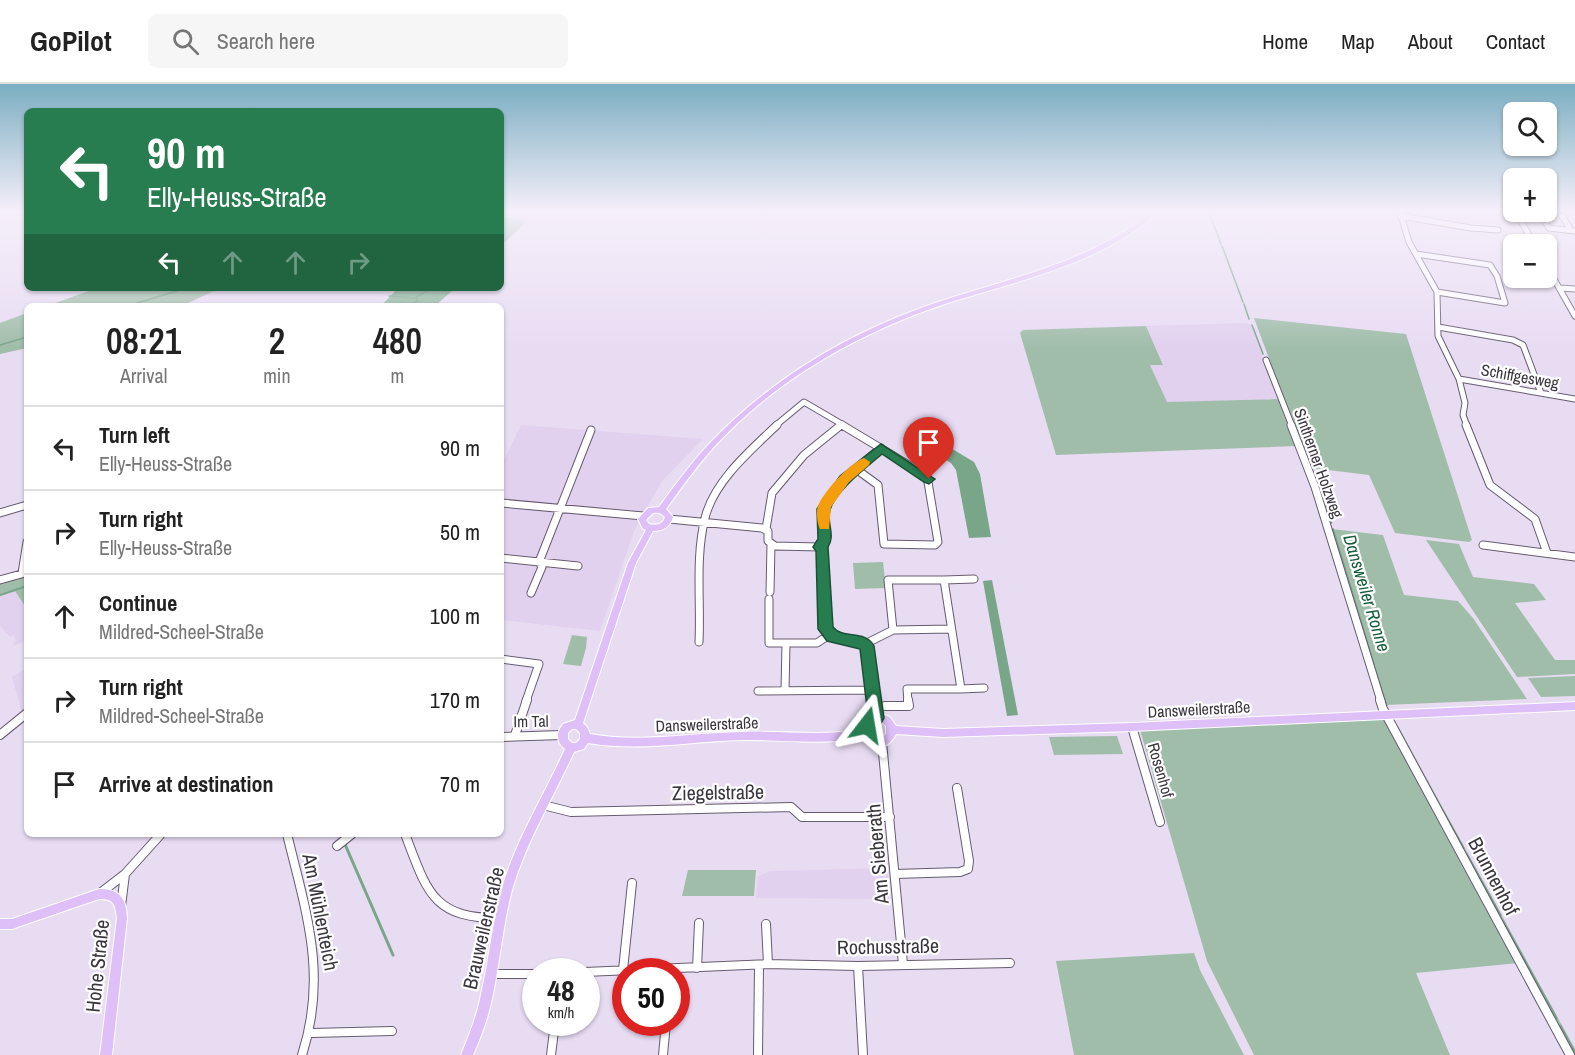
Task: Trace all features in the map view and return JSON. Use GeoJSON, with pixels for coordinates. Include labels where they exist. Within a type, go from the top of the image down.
{"type":"FeatureCollection","features":[{"type":"Feature","properties":{"kind":"main road"},"geometry":{"type":"LineString","coordinates":[[661,510],[709,446],[757,400],[802,367],[837,346],[903,317],[1076,257]]}},
{"type":"Feature","properties":{"kind":"main road"},"geometry":{"type":"LineString","coordinates":[[651,510],[661,510],[668,514],[669,519],[664,526],[650,529],[642,522],[643,516],[651,510]]}},
{"type":"Feature","properties":{"kind":"main road"},"geometry":{"type":"LineString","coordinates":[[578,725],[632,563],[650,529]]}},
{"type":"Feature","properties":{"kind":"main road","name":"Dansweilerstraße"},"geometry":{"type":"LineString","coordinates":[[893,730],[943,733],[1132,727],[1575,706]]}},
{"type":"Feature","properties":{"kind":"main road"},"geometry":{"type":"LineString","coordinates":[[876,718],[887,721],[893,730],[891,737],[882,742],[874,741],[866,733],[869,722],[876,718]]}},
{"type":"Feature","properties":{"kind":"main road"},"geometry":{"type":"LineString","coordinates":[[578,725],[584,728],[586,738],[578,746],[571,747],[565,744],[562,735],[570,726],[578,725]]}},
{"type":"Feature","properties":{"kind":"main road","name":"Dansweilerstraße"},"geometry":{"type":"LineString","coordinates":[[586,738],[638,742],[742,736],[827,736],[866,733]]}},
{"type":"Feature","properties":{"kind":"main road","name":"Brauweilerstraße"},"geometry":{"type":"LineString","coordinates":[[467,1055],[475,1039],[492,974],[501,918],[513,873],[571,747]]}},
{"type":"Feature","properties":{"kind":"main road","name":"Hohe Straße"},"geometry":{"type":"LineString","coordinates":[[1,926],[99,894],[114,895],[122,906],[117,974],[106,1055]]}},
{"type":"Feature","properties":{"kind":"street"},"geometry":{"type":"LineString","coordinates":[[1418,257],[1437,292],[1438,336],[1459,379],[1465,403],[1463,415],[1490,485],[1535,519],[1547,553]]}},
{"type":"Feature","properties":{"kind":"street"},"geometry":{"type":"LineString","coordinates":[[1437,292],[1505,303],[1497,276],[1490,265],[1438,257]]}},
{"type":"Feature","properties":{"kind":"street"},"geometry":{"type":"LineString","coordinates":[[1557,283],[1575,316]]}},
{"type":"Feature","properties":{"kind":"street"},"geometry":{"type":"LineString","coordinates":[[1560,288],[1575,289]]}},
{"type":"Feature","properties":{"kind":"street"},"geometry":{"type":"LineString","coordinates":[[1438,327],[1513,340],[1523,345],[1541,393]]}},
{"type":"Feature","properties":{"kind":"street","name":"Sintherner Holzweg"},"geometry":{"type":"LineString","coordinates":[[1266,360],[1315,487],[1386,715]]}},
{"type":"Feature","properties":{"kind":"street","name":"Schiffgesweg"},"geometry":{"type":"LineString","coordinates":[[1459,379],[1575,399]]}},
{"type":"Feature","properties":{"kind":"street"},"geometry":{"type":"LineString","coordinates":[[699,642],[705,522],[715,494],[765,436],[804,402],[929,479],[938,542],[935,545],[887,546],[884,544],[878,485],[856,469]]}},
{"type":"Feature","properties":{"kind":"street"},"geometry":{"type":"LineString","coordinates":[[829,635],[817,643],[769,643],[771,544],[766,529],[770,520],[769,500],[772,494],[804,455],[842,424]]}},
{"type":"Feature","properties":{"kind":"street"},"geometry":{"type":"LineString","coordinates":[[531,593],[542,567],[539,562],[558,509],[591,430]]}},
{"type":"Feature","properties":{"kind":"street"},"geometry":{"type":"LineString","coordinates":[[820,547],[825,540],[824,506],[845,479],[881,448]]}},
{"type":"Feature","properties":{"kind":"street"},"geometry":{"type":"LineString","coordinates":[[504,503],[643,516]]}},
{"type":"Feature","properties":{"kind":"street"},"geometry":{"type":"LineString","coordinates":[[0,513],[24,506]]}},
{"type":"Feature","properties":{"kind":"street"},"geometry":{"type":"LineString","coordinates":[[669,519],[766,529]]}},
{"type":"Feature","properties":{"kind":"street"},"geometry":{"type":"LineString","coordinates":[[771,544],[820,547]]}},
{"type":"Feature","properties":{"kind":"street"},"geometry":{"type":"LineString","coordinates":[[1483,545],[1575,557]]}},
{"type":"Feature","properties":{"kind":"street"},"geometry":{"type":"LineString","coordinates":[[820,547],[823,550],[825,629],[829,635],[865,644],[893,630],[951,629]]}},
{"type":"Feature","properties":{"kind":"street"},"geometry":{"type":"LineString","coordinates":[[504,558],[578,566]]}},
{"type":"Feature","properties":{"kind":"street"},"geometry":{"type":"LineString","coordinates":[[0,580],[24,573]]}},
{"type":"Feature","properties":{"kind":"street"},"geometry":{"type":"LineString","coordinates":[[893,630],[888,580],[974,579]]}},
{"type":"Feature","properties":{"kind":"street"},"geometry":{"type":"LineString","coordinates":[[944,580],[961,689]]}},
{"type":"Feature","properties":{"kind":"street"},"geometry":{"type":"LineString","coordinates":[[785,691],[786,644]]}},
{"type":"Feature","properties":{"kind":"street"},"geometry":{"type":"LineString","coordinates":[[865,644],[868,649],[876,718]]}},
{"type":"Feature","properties":{"kind":"street"},"geometry":{"type":"LineString","coordinates":[[504,659],[539,664],[515,735]]}},
{"type":"Feature","properties":{"kind":"street"},"geometry":{"type":"LineString","coordinates":[[885,706],[909,706],[907,689],[984,688]]}},
{"type":"Feature","properties":{"kind":"street"},"geometry":{"type":"LineString","coordinates":[[759,691],[871,690]]}},
{"type":"Feature","properties":{"kind":"street"},"geometry":{"type":"LineString","coordinates":[[0,735],[24,715]]}},
{"type":"Feature","properties":{"kind":"street","name":"Brunnenhof"},"geometry":{"type":"LineString","coordinates":[[1386,715],[1570,1055]]}},
{"type":"Feature","properties":{"kind":"street","name":"Rosenhof"},"geometry":{"type":"LineString","coordinates":[[1132,727],[1160,822]]}},
{"type":"Feature","properties":{"kind":"street","name":"Im Tal"},"geometry":{"type":"LineString","coordinates":[[504,736],[562,735]]}},
{"type":"Feature","properties":{"kind":"street","name":"Am Sieberath"},"geometry":{"type":"LineString","coordinates":[[882,742],[903,964]]}},
{"type":"Feature","properties":{"kind":"street"},"geometry":{"type":"LineString","coordinates":[[895,874],[960,872],[968,869],[969,861],[957,788]]}},
{"type":"Feature","properties":{"kind":"street","name":"Ziegelstraße"},"geometry":{"type":"LineString","coordinates":[[543,805],[571,812],[791,807],[802,818],[890,817]]}},
{"type":"Feature","properties":{"kind":"street"},"geometry":{"type":"LineString","coordinates":[[99,894],[125,874],[157,837]]}},
{"type":"Feature","properties":{"kind":"street","name":"Am Mühlenteich"},"geometry":{"type":"LineString","coordinates":[[287,837],[308,924],[317,977],[312,1033],[302,1055]]}},
{"type":"Feature","properties":{"kind":"street"},"geometry":{"type":"LineString","coordinates":[[337,846],[350,837]]}},
{"type":"Feature","properties":{"kind":"street"},"geometry":{"type":"LineString","coordinates":[[406,837],[424,881],[441,907],[458,916],[487,920],[501,918]]}},
{"type":"Feature","properties":{"kind":"street"},"geometry":{"type":"LineString","coordinates":[[122,906],[125,874]]}},
{"type":"Feature","properties":{"kind":"street"},"geometry":{"type":"LineString","coordinates":[[624,958],[632,883]]}},
{"type":"Feature","properties":{"kind":"street"},"geometry":{"type":"LineString","coordinates":[[697,968],[699,923]]}},
{"type":"Feature","properties":{"kind":"street"},"geometry":{"type":"LineString","coordinates":[[758,1055],[766,924]]}},
{"type":"Feature","properties":{"kind":"street","name":"Rochusstraße"},"geometry":{"type":"LineString","coordinates":[[690,969],[763,965],[1010,963]]}},
{"type":"Feature","properties":{"kind":"street"},"geometry":{"type":"LineString","coordinates":[[858,966],[863,1055]]}},
{"type":"Feature","properties":{"kind":"street"},"geometry":{"type":"LineString","coordinates":[[492,974],[522,974]]}},
{"type":"Feature","properties":{"kind":"street"},"geometry":{"type":"LineString","coordinates":[[312,1033],[392,1031]]}},
{"type":"Feature","properties":{"kind":"street"},"geometry":{"type":"LineString","coordinates":[[551,1055],[553,1036]]}},
{"type":"Feature","properties":{"kind":"street"},"geometry":{"type":"LineString","coordinates":[[663,1055],[665,1036]]}},
{"type":"Feature","properties":{"kind":"shaded area"},"geometry":{"type":"Polygon","coordinates":[[[89,291],[214,291],[188,303],[55,303],[89,291]]]}},
{"type":"Feature","properties":{"kind":"shaded area"},"geometry":{"type":"Polygon","coordinates":[[[395,291],[452,291],[438,303],[384,303],[395,291]]]}},
{"type":"Feature","properties":{"kind":"shaded area"},"geometry":{"type":"Polygon","coordinates":[[[24,314],[24,349],[0,354],[0,323],[24,314]]]}},
{"type":"Feature","properties":{"kind":"shaded area"},"geometry":{"type":"Polygon","coordinates":[[[1254,318],[1406,334],[1472,540],[1469,542],[1395,533],[1369,475],[1312,468],[1333,523],[1330,523],[1254,318]]]}},
{"type":"Feature","properties":{"kind":"shaded area"},"geometry":{"type":"Polygon","coordinates":[[[1246,323],[1251,325],[1278,399],[1167,403],[1149,365],[1163,364],[1146,326],[1246,323]]]}},
{"type":"Feature","properties":{"kind":"shaded area"},"geometry":{"type":"Polygon","coordinates":[[[1146,326],[1163,365],[1150,365],[1167,402],[1278,399],[1296,446],[1056,455],[1020,333],[1023,330],[1146,326]]]}},
{"type":"Feature","properties":{"kind":"shaded area"},"geometry":{"type":"Polygon","coordinates":[[[521,425],[703,439],[662,481],[634,531],[600,631],[504,620],[504,460],[521,425]]]}},
{"type":"Feature","properties":{"kind":"shaded area"},"geometry":{"type":"Polygon","coordinates":[[[929,441],[939,441],[974,462],[980,474],[991,537],[969,538],[956,470],[951,463],[923,446],[929,441]]]}},
{"type":"Feature","properties":{"kind":"shaded area"},"geometry":{"type":"Polygon","coordinates":[[[1332,529],[1383,535],[1404,595],[1458,601],[1473,618],[1527,699],[1385,705],[1332,529]]]}},
{"type":"Feature","properties":{"kind":"shaded area"},"geometry":{"type":"Polygon","coordinates":[[[1426,540],[1459,544],[1473,577],[1534,584],[1546,600],[1515,603],[1555,660],[1575,660],[1575,674],[1517,677],[1426,540]]]}},
{"type":"Feature","properties":{"kind":"shaded area"},"geometry":{"type":"Polygon","coordinates":[[[883,562],[886,588],[855,589],[853,563],[883,562]]]}},
{"type":"Feature","properties":{"kind":"shaded area"},"geometry":{"type":"Polygon","coordinates":[[[24,575],[24,604],[15,591],[0,596],[0,582],[24,575]]]}},
{"type":"Feature","properties":{"kind":"shaded area"},"geometry":{"type":"Polygon","coordinates":[[[992,580],[1018,715],[1007,716],[983,581],[992,580]]]}},
{"type":"Feature","properties":{"kind":"shaded area"},"geometry":{"type":"Polygon","coordinates":[[[15,591],[24,604],[24,641],[14,646],[13,643],[16,641],[14,635],[10,637],[0,626],[0,596],[15,591]]]}},
{"type":"Feature","properties":{"kind":"shaded area"},"geometry":{"type":"Polygon","coordinates":[[[572,635],[587,637],[581,666],[563,664],[572,635]]]}},
{"type":"Feature","properties":{"kind":"shaded area"},"geometry":{"type":"Polygon","coordinates":[[[24,670],[24,711],[22,713],[12,677],[24,670]]]}},
{"type":"Feature","properties":{"kind":"shaded area"},"geometry":{"type":"Polygon","coordinates":[[[1575,676],[1575,696],[1541,697],[1528,678],[1575,676]]]}},
{"type":"Feature","properties":{"kind":"shaded area"},"geometry":{"type":"Polygon","coordinates":[[[1384,719],[1518,963],[1416,973],[1450,1055],[1254,1055],[1207,961],[1140,730],[1384,719]]]}},
{"type":"Feature","properties":{"kind":"shaded area"},"geometry":{"type":"Polygon","coordinates":[[[1395,726],[1398,726],[1575,1049],[1575,1055],[1395,726]]]}},
{"type":"Feature","properties":{"kind":"shaded area"},"geometry":{"type":"Polygon","coordinates":[[[1117,736],[1123,754],[1054,755],[1049,737],[1117,736]]]}},
{"type":"Feature","properties":{"kind":"shaded area"},"geometry":{"type":"Polygon","coordinates":[[[888,868],[889,899],[756,898],[758,876],[770,871],[888,868]]]}},
{"type":"Feature","properties":{"kind":"shaded area"},"geometry":{"type":"Polygon","coordinates":[[[688,870],[756,870],[754,896],[682,896],[688,870]]]}},
{"type":"Feature","properties":{"kind":"shaded area"},"geometry":{"type":"Polygon","coordinates":[[[1194,953],[1200,970],[1244,1055],[1074,1055],[1056,961],[1194,953]]]}},
{"type":"Feature","properties":{"kind":"waterway","name":"Dansweiler Ronne"},"geometry":{"type":"LineString","coordinates":[[1226,257],[1243,302]]}},
{"type":"Feature","properties":{"kind":"waterway"},"geometry":{"type":"LineString","coordinates":[[137,303],[177,291]]}},
{"type":"Feature","properties":{"kind":"waterway"},"geometry":{"type":"LineString","coordinates":[[413,303],[417,301],[416,297],[427,291]]}},
{"type":"Feature","properties":{"kind":"waterway"},"geometry":{"type":"LineString","coordinates":[[389,296],[415,298]]}},
{"type":"Feature","properties":{"kind":"waterway","name":"Dansweiler Ronne"},"geometry":{"type":"LineString","coordinates":[[1244,304],[1249,319]]}},
{"type":"Feature","properties":{"kind":"waterway","name":"Dansweiler Ronne"},"geometry":{"type":"LineString","coordinates":[[1252,325],[1263,354]]}},
{"type":"Feature","properties":{"kind":"waterway"},"geometry":{"type":"LineString","coordinates":[[0,345],[24,338]]}},
{"type":"Feature","properties":{"kind":"waterway","name":"Dansweiler Ronne"},"geometry":{"type":"LineString","coordinates":[[1322,500],[1331,523]]}},
{"type":"Feature","properties":{"kind":"waterway","name":"Dansweiler Ronne"},"geometry":{"type":"LineString","coordinates":[[1333,529],[1374,665]]}},
{"type":"Feature","properties":{"kind":"waterway"},"geometry":{"type":"LineString","coordinates":[[0,595],[24,587]]}},
{"type":"Feature","properties":{"kind":"waterway","name":"Dansweiler Ronne"},"geometry":{"type":"LineString","coordinates":[[1375,669],[1385,701]]}},
{"type":"Feature","properties":{"kind":"waterway","name":"Dansweiler Ronne"},"geometry":{"type":"LineString","coordinates":[[1384,700],[1386,705]]}},
{"type":"Feature","properties":{"kind":"waterway","name":"Dansweiler Ronne"},"geometry":{"type":"LineString","coordinates":[[1443,812],[1463,848]]}},
{"type":"Feature","properties":{"kind":"waterway"},"geometry":{"type":"LineString","coordinates":[[344,842],[393,955]]}},
{"type":"Feature","properties":{"kind":"waterway","name":"Dansweiler Ronne"},"geometry":{"type":"LineString","coordinates":[[1466,854],[1500,915]]}},
{"type":"Feature","properties":{"kind":"waterway","name":"Dansweiler Ronne"},"geometry":{"type":"LineString","coordinates":[[1503,922],[1556,1018]]}},
{"type":"Feature","properties":{"kind":"waterway","name":"Dansweiler Ronne"},"geometry":{"type":"LineString","coordinates":[[1560,1026],[1575,1053]]}},
{"type":"Feature","properties":{"kind":"slow traffic"},"geometry":{"type":"LineString","coordinates":[[824,526],[824,506],[845,479],[864,462]]}},
{"type":"Feature","properties":{"kind":"route"},"geometry":{"type":"LineString","coordinates":[[867,725],[876,718],[867,646],[861,641],[832,637],[825,629],[823,550],[820,547],[825,540],[824,506],[845,479],[881,448],[929,479]]}}]}
